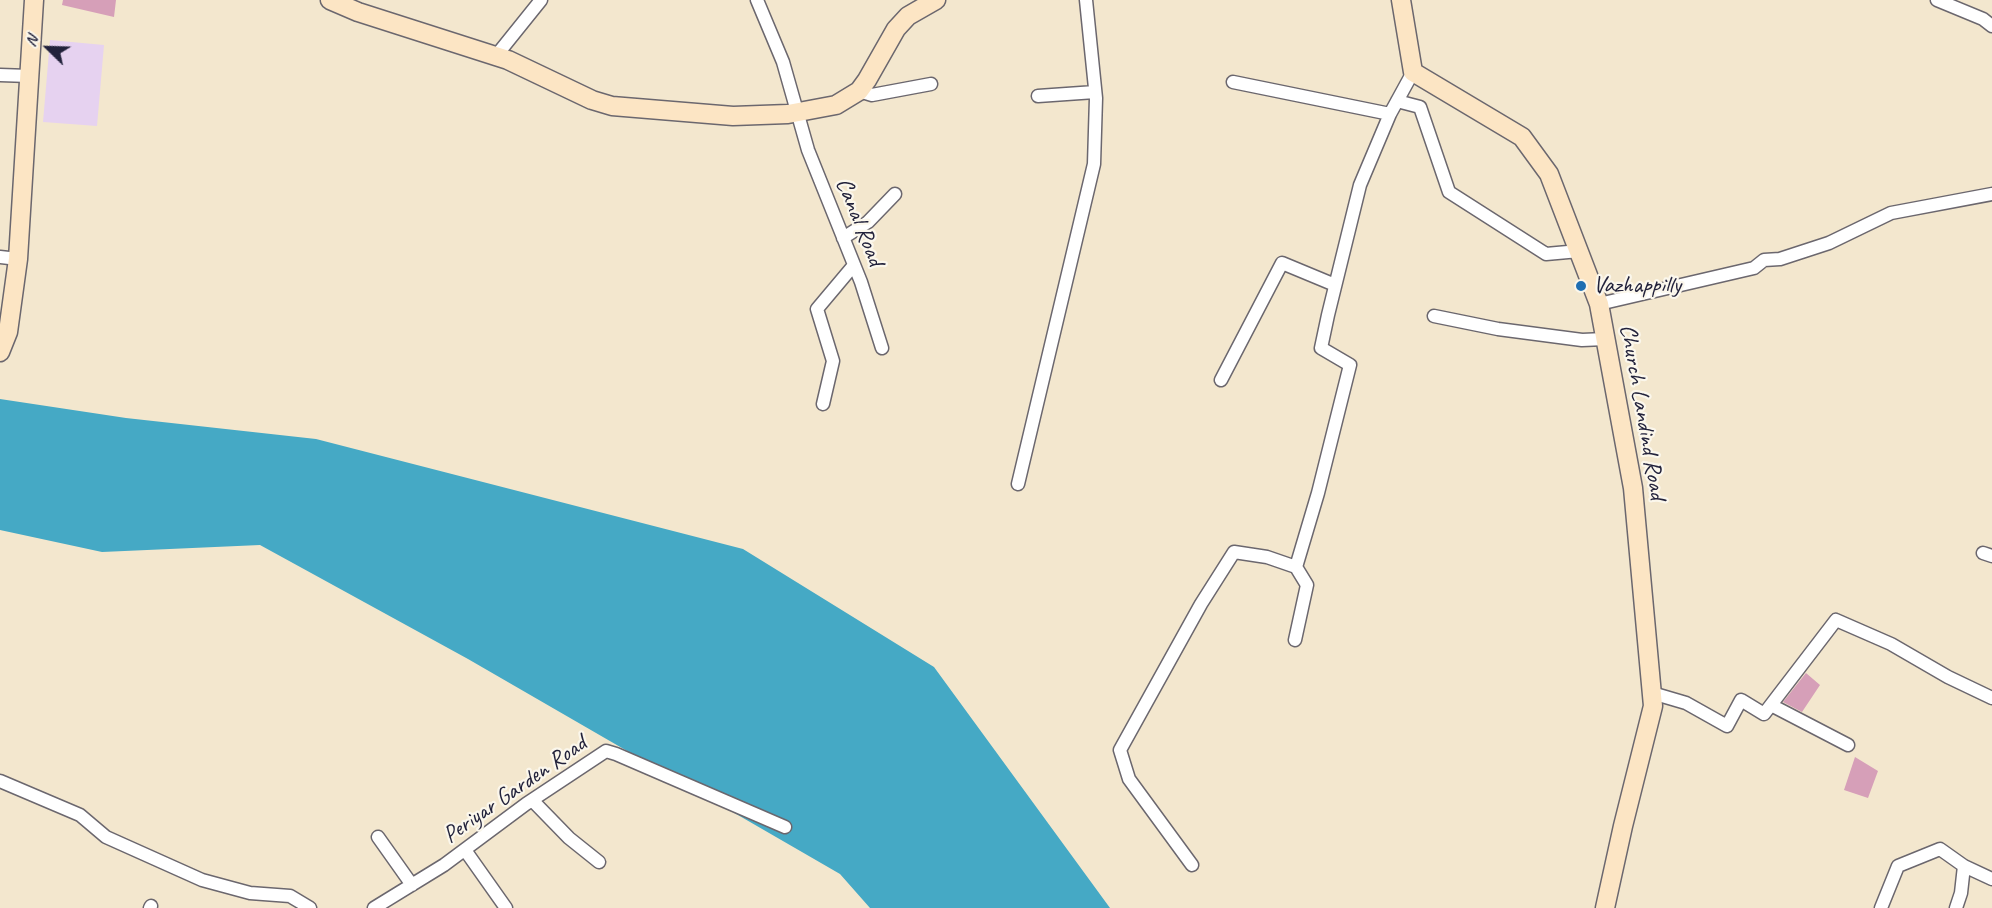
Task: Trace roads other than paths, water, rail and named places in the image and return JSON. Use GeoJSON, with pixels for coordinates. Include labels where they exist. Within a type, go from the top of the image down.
{"type":"FeatureCollection","features":[{"type":"Feature","properties":{"kind":"main road"},"geometry":{"type":"LineString","coordinates":[[0,352],[8,332],[9,258],[29,76],[34,0]]}},
{"type":"Feature","properties":{"kind":"main road"},"geometry":{"type":"LineString","coordinates":[[330,0],[358,12],[496,56],[592,100],[612,106],[733,116],[797,112],[836,105],[859,91],[896,29],[921,7],[936,0]]}},
{"type":"Feature","properties":{"kind":"main road"},"geometry":{"type":"LineString","coordinates":[[1401,0],[1413,72]]}},
{"type":"Feature","properties":{"kind":"main road","name":"Church Landind Road"},"geometry":{"type":"LineString","coordinates":[[1413,72],[1522,137],[1550,174],[1599,304],[1633,488],[1653,706],[1605,908]]}},
{"type":"Feature","properties":{"kind":"street"},"geometry":{"type":"LineString","coordinates":[[496,56],[541,0]]}},
{"type":"Feature","properties":{"kind":"street","name":"Canal Road"},"geometry":{"type":"LineString","coordinates":[[757,0],[783,62],[808,150],[854,265],[882,348]]}},
{"type":"Feature","properties":{"kind":"street"},"geometry":{"type":"LineString","coordinates":[[1018,484],[1094,164],[1095,92],[1086,0]]}},
{"type":"Feature","properties":{"kind":"street"},"geometry":{"type":"LineString","coordinates":[[1937,0],[1983,19],[1992,26]]}},
{"type":"Feature","properties":{"kind":"street"},"geometry":{"type":"LineString","coordinates":[[1296,567],[1321,483],[1350,365],[1321,348],[1335,285],[1360,185],[1390,114],[1413,72]]}},
{"type":"Feature","properties":{"kind":"street"},"geometry":{"type":"LineString","coordinates":[[0,75],[29,76]]}},
{"type":"Feature","properties":{"kind":"street"},"geometry":{"type":"LineString","coordinates":[[1233,82],[1390,114]]}},
{"type":"Feature","properties":{"kind":"street"},"geometry":{"type":"LineString","coordinates":[[859,91],[872,95],[931,84]]}},
{"type":"Feature","properties":{"kind":"street"},"geometry":{"type":"LineString","coordinates":[[1038,96],[1095,92]]}},
{"type":"Feature","properties":{"kind":"street"},"geometry":{"type":"LineString","coordinates":[[1397,101],[1420,107],[1449,192],[1546,254],[1579,251]]}},
{"type":"Feature","properties":{"kind":"street"},"geometry":{"type":"LineString","coordinates":[[843,238],[868,222],[895,194]]}},
{"type":"Feature","properties":{"kind":"street"},"geometry":{"type":"LineString","coordinates":[[1599,304],[1754,268],[1764,260],[1780,259],[1829,243],[1891,213],[1992,194]]}},
{"type":"Feature","properties":{"kind":"street"},"geometry":{"type":"LineString","coordinates":[[1221,380],[1282,263],[1335,285]]}},
{"type":"Feature","properties":{"kind":"street"},"geometry":{"type":"LineString","coordinates":[[823,404],[833,361],[817,309],[854,265]]}},
{"type":"Feature","properties":{"kind":"street"},"geometry":{"type":"LineString","coordinates":[[1434,316],[1498,329],[1582,340],[1605,339]]}},
{"type":"Feature","properties":{"kind":"street"},"geometry":{"type":"LineString","coordinates":[[1192,865],[1129,779],[1120,750],[1201,604],[1234,552],[1267,557],[1296,567],[1306,585],[1294,640]]}},
{"type":"Feature","properties":{"kind":"street"},"geometry":{"type":"LineString","coordinates":[[1652,693],[1686,703],[1727,726],[1741,700],[1764,714],[1836,620],[1891,644],[1948,677],[1992,698]]}},
{"type":"Feature","properties":{"kind":"street"},"geometry":{"type":"LineString","coordinates":[[1771,705],[1848,745]]}},
{"type":"Feature","properties":{"kind":"street","name":"Periyar Garden Road"},"geometry":{"type":"LineString","coordinates":[[374,908],[465,850],[532,800],[606,751],[785,827]]}},
{"type":"Feature","properties":{"kind":"street"},"geometry":{"type":"LineString","coordinates":[[0,781],[80,815],[106,837],[202,880],[250,893],[290,896],[310,908]]}},
{"type":"Feature","properties":{"kind":"street"},"geometry":{"type":"LineString","coordinates":[[532,800],[569,837],[599,862]]}},
{"type":"Feature","properties":{"kind":"street"},"geometry":{"type":"LineString","coordinates":[[378,837],[412,885]]}},
{"type":"Feature","properties":{"kind":"street"},"geometry":{"type":"LineString","coordinates":[[1881,908],[1898,866],[1941,849],[1964,866],[1992,879]]}},
{"type":"Feature","properties":{"kind":"street"},"geometry":{"type":"LineString","coordinates":[[465,850],[506,908]]}},
{"type":"Feature","properties":{"kind":"street"},"geometry":{"type":"LineString","coordinates":[[1956,908],[1961,893],[1964,866]]}},
{"type":"Feature","properties":{"kind":"water"},"geometry":{"type":"Polygon","coordinates":[[[0,399],[126,418],[316,439],[743,549],[934,667],[1110,908],[870,908],[840,874],[468,659],[260,545],[102,552],[0,530],[0,399]]]}},
{"type":"Feature","properties":{"kind":"place","name":"Vazhappilly"},"geometry":{"type":"Point","coordinates":[1581,286]}}]}
